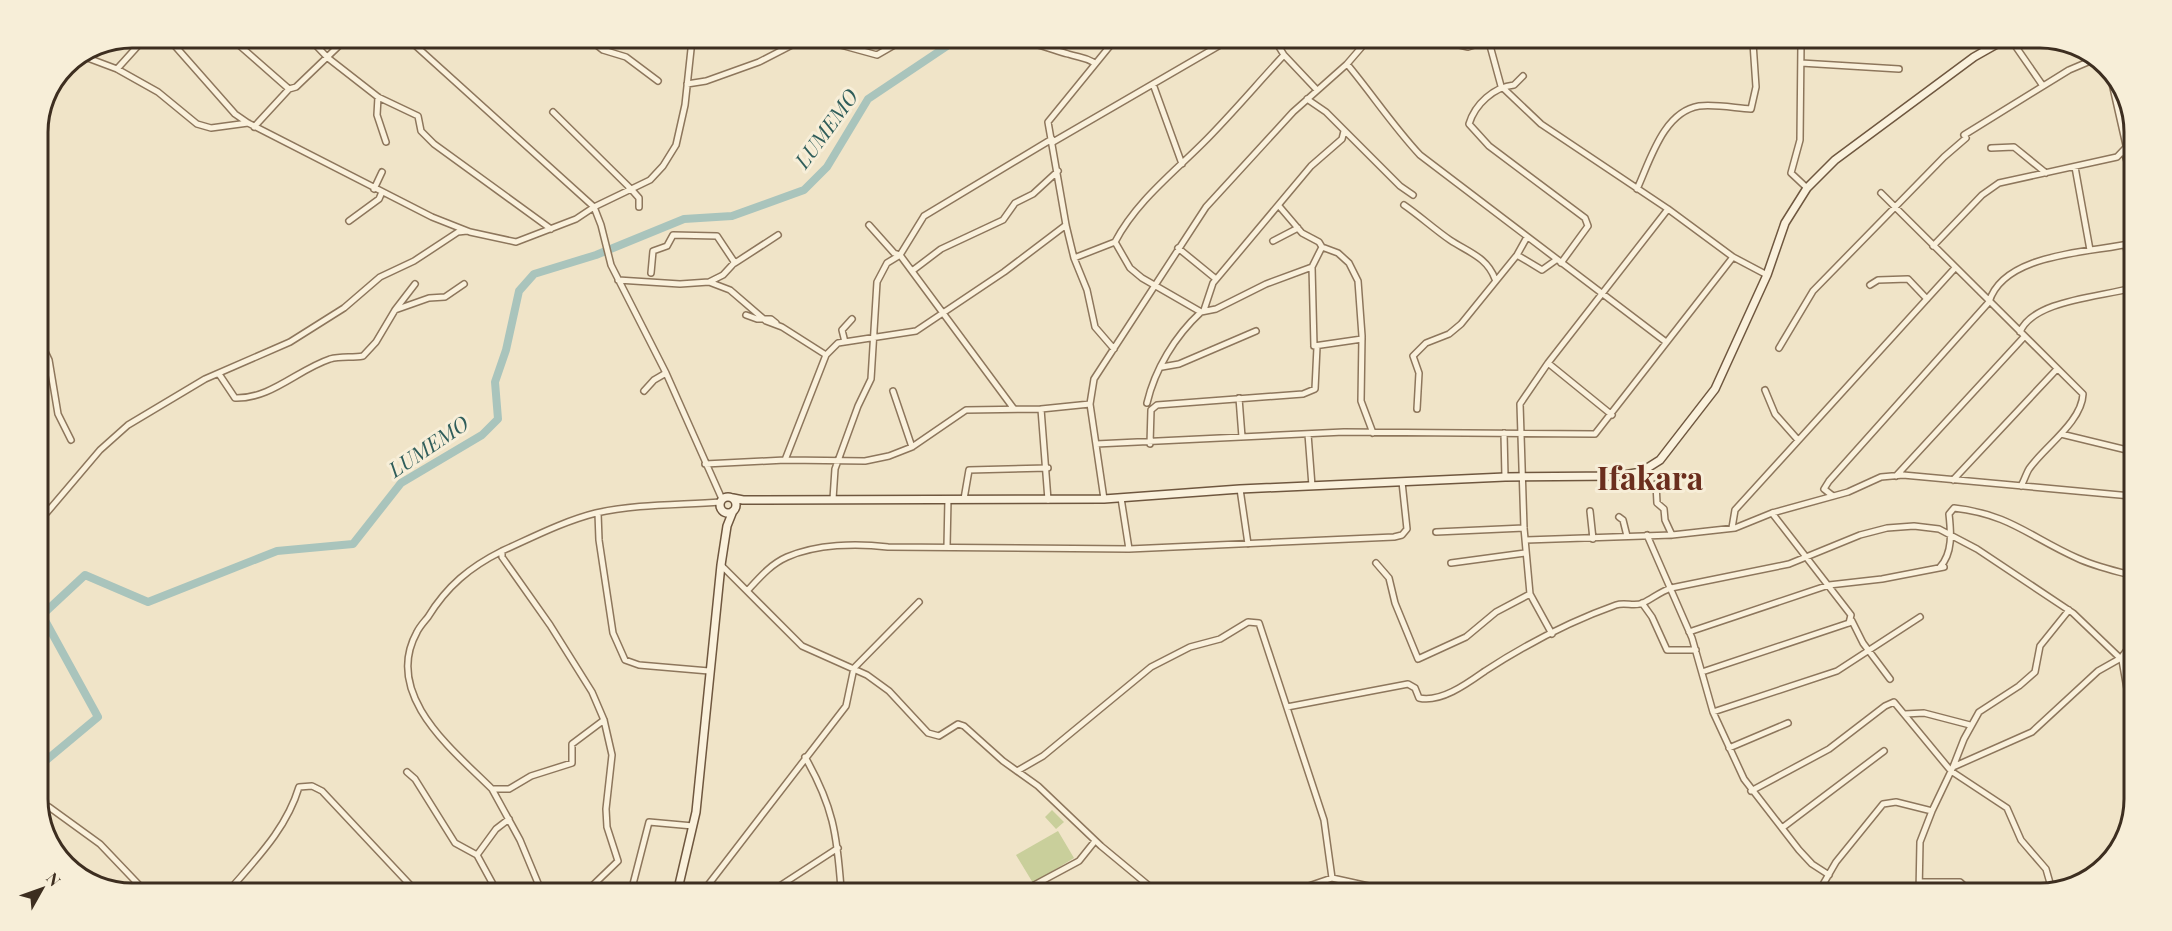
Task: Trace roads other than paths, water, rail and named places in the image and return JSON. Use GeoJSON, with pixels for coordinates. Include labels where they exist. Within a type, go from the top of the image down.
{"type":"FeatureCollection","features":[{"type":"Feature","properties":{"kind":"main road"},"geometry":{"type":"LineString","coordinates":[[722,504],[733,498],[748,500],[1104,499],[1240,489],[1505,477],[1618,476],[1641,472],[1660,460],[1715,389],[1767,275],[1785,223],[1807,188],[1835,160],[1974,57],[1990,48]]}},
{"type":"Feature","properties":{"kind":"main road"},"geometry":{"type":"LineString","coordinates":[[679,883],[693,826],[721,566],[727,526],[735,510],[733,498]]}},
{"type":"Feature","properties":{"kind":"main road"},"geometry":{"type":"LineString","coordinates":[[722,504],[727,513],[748,500]]}},
{"type":"Feature","properties":{"kind":"main road"},"geometry":{"type":"LineString","coordinates":[[722,504],[727,526]]}},
{"type":"Feature","properties":{"kind":"street"},"geometry":{"type":"LineString","coordinates":[[117,69],[136,48]]}},
{"type":"Feature","properties":{"kind":"street"},"geometry":{"type":"LineString","coordinates":[[177,48],[235,114],[248,123],[432,217],[468,231],[516,242],[576,219],[594,207],[650,180],[676,145],[691,48]]}},
{"type":"Feature","properties":{"kind":"street"},"geometry":{"type":"LineString","coordinates":[[240,48],[289,89]]}},
{"type":"Feature","properties":{"kind":"street"},"geometry":{"type":"LineString","coordinates":[[318,48],[378,97],[418,116],[421,131],[435,144],[551,229]]}},
{"type":"Feature","properties":{"kind":"street"},"geometry":{"type":"LineString","coordinates":[[254,126],[289,89],[296,87],[338,48]]}},
{"type":"Feature","properties":{"kind":"street"},"geometry":{"type":"LineString","coordinates":[[417,48],[594,207],[606,241],[611,265],[666,373],[722,504],[627,508],[574,520],[476,564],[440,596],[416,632],[409,656],[412,687],[426,720],[453,752],[492,789],[509,819],[538,883]]}},
{"type":"Feature","properties":{"kind":"street"},"geometry":{"type":"LineString","coordinates":[[600,48],[626,57],[658,81]]}},
{"type":"Feature","properties":{"kind":"street"},"geometry":{"type":"LineString","coordinates":[[687,84],[713,79],[783,48]]}},
{"type":"Feature","properties":{"kind":"street"},"geometry":{"type":"LineString","coordinates":[[852,48],[877,55],[886,48]]}},
{"type":"Feature","properties":{"kind":"street"},"geometry":{"type":"LineString","coordinates":[[1049,48],[1069,55],[1081,55],[1095,63]]}},
{"type":"Feature","properties":{"kind":"street"},"geometry":{"type":"LineString","coordinates":[[1108,48],[1048,122],[1074,258],[1087,290],[1095,327],[1114,349]]}},
{"type":"Feature","properties":{"kind":"street"},"geometry":{"type":"LineString","coordinates":[[833,499],[835,469],[840,461],[858,406],[871,379],[877,282],[887,264],[900,255],[924,216],[1215,48]]}},
{"type":"Feature","properties":{"kind":"street"},"geometry":{"type":"LineString","coordinates":[[1280,48],[1317,90]]}},
{"type":"Feature","properties":{"kind":"street"},"geometry":{"type":"LineString","coordinates":[[1104,499],[1090,404],[1094,379],[1206,207],[1307,99],[1347,64],[1361,48]]}},
{"type":"Feature","properties":{"kind":"street"},"geometry":{"type":"LineString","coordinates":[[1491,48],[1501,86],[1541,124],[1668,209],[1733,257],[1767,275]]}},
{"type":"Feature","properties":{"kind":"street"},"geometry":{"type":"LineString","coordinates":[[1637,189],[1659,142],[1671,123],[1685,112],[1699,106],[1751,109],[1756,87],[1753,48]]}},
{"type":"Feature","properties":{"kind":"street"},"geometry":{"type":"LineString","coordinates":[[1801,48],[1800,140],[1791,173],[1807,188]]}},
{"type":"Feature","properties":{"kind":"street"},"geometry":{"type":"LineString","coordinates":[[2017,48],[2043,86]]}},
{"type":"Feature","properties":{"kind":"street"},"geometry":{"type":"LineString","coordinates":[[1074,258],[1115,242],[1125,222],[1145,199],[1182,164],[1284,55]]}},
{"type":"Feature","properties":{"kind":"street"},"geometry":{"type":"LineString","coordinates":[[90,59],[117,69],[158,92],[197,124],[211,128],[248,123]]}},
{"type":"Feature","properties":{"kind":"street"},"geometry":{"type":"LineString","coordinates":[[1779,348],[1813,291],[1965,137],[2043,86],[2086,62]]}},
{"type":"Feature","properties":{"kind":"street"},"geometry":{"type":"LineString","coordinates":[[1802,63],[1899,69]]}},
{"type":"Feature","properties":{"kind":"street"},"geometry":{"type":"LineString","coordinates":[[1347,64],[1367,87],[1391,124],[1420,155],[1666,342]]}},
{"type":"Feature","properties":{"kind":"street"},"geometry":{"type":"LineString","coordinates":[[1516,255],[1542,270],[1558,261],[1588,226],[1585,218],[1489,146],[1469,124],[1473,111],[1501,86],[1514,85],[1523,76]]}},
{"type":"Feature","properties":{"kind":"street"},"geometry":{"type":"LineString","coordinates":[[1153,84],[1182,164]]}},
{"type":"Feature","properties":{"kind":"street"},"geometry":{"type":"LineString","coordinates":[[2114,93],[2124,143]]}},
{"type":"Feature","properties":{"kind":"street"},"geometry":{"type":"LineString","coordinates":[[378,97],[377,116],[386,142]]}},
{"type":"Feature","properties":{"kind":"street"},"geometry":{"type":"LineString","coordinates":[[1307,99],[1326,112],[1400,186],[1413,195]]}},
{"type":"Feature","properties":{"kind":"street"},"geometry":{"type":"LineString","coordinates":[[553,112],[631,189],[639,198],[639,207]]}},
{"type":"Feature","properties":{"kind":"street"},"geometry":{"type":"LineString","coordinates":[[1147,404],[1152,382],[1179,336],[1202,310],[1216,279],[1311,166],[1341,139],[1344,131]]}},
{"type":"Feature","properties":{"kind":"street"},"geometry":{"type":"LineString","coordinates":[[1991,148],[2014,147],[2046,172]]}},
{"type":"Feature","properties":{"kind":"street"},"geometry":{"type":"LineString","coordinates":[[1933,246],[1982,195],[1999,183],[2110,159],[2124,149]]}},
{"type":"Feature","properties":{"kind":"street"},"geometry":{"type":"LineString","coordinates":[[2075,167],[2090,250]]}},
{"type":"Feature","properties":{"kind":"street"},"geometry":{"type":"LineString","coordinates":[[912,271],[941,249],[1003,220],[1015,203],[1033,194],[1058,171]]}},
{"type":"Feature","properties":{"kind":"street"},"geometry":{"type":"LineString","coordinates":[[374,189],[382,172]]}},
{"type":"Feature","properties":{"kind":"street"},"geometry":{"type":"LineString","coordinates":[[349,221],[379,199],[382,192]]}},
{"type":"Feature","properties":{"kind":"street"},"geometry":{"type":"LineString","coordinates":[[1881,193],[2083,394],[2080,406],[2061,434],[2028,469],[2021,486]]}},
{"type":"Feature","properties":{"kind":"street"},"geometry":{"type":"LineString","coordinates":[[1404,205],[1449,239],[1479,257],[1492,270],[1495,279]]}},
{"type":"Feature","properties":{"kind":"street"},"geometry":{"type":"LineString","coordinates":[[1279,206],[1298,228],[1322,247],[1338,253],[1349,263],[1358,281],[1362,339],[1361,401],[1373,433]]}},
{"type":"Feature","properties":{"kind":"street"},"geometry":{"type":"LineString","coordinates":[[1552,634],[1530,594],[1525,553],[1520,402],[1668,209]]}},
{"type":"Feature","properties":{"kind":"street"},"geometry":{"type":"LineString","coordinates":[[869,225],[894,253],[900,255],[1014,409]]}},
{"type":"Feature","properties":{"kind":"street"},"geometry":{"type":"LineString","coordinates":[[785,460],[826,355],[838,343],[916,331],[1004,272],[1066,225]]}},
{"type":"Feature","properties":{"kind":"street"},"geometry":{"type":"LineString","coordinates":[[1273,241],[1298,228]]}},
{"type":"Feature","properties":{"kind":"street"},"geometry":{"type":"LineString","coordinates":[[48,511],[100,450],[129,425],[202,381],[246,359],[290,342],[344,308],[380,277],[414,261],[458,232],[468,231]]}},
{"type":"Feature","properties":{"kind":"street"},"geometry":{"type":"LineString","coordinates":[[651,273],[653,251],[667,246],[674,235],[717,236],[735,262]]}},
{"type":"Feature","properties":{"kind":"street"},"geometry":{"type":"LineString","coordinates":[[618,280],[680,284],[709,282],[723,275],[735,262],[744,259],[778,235]]}},
{"type":"Feature","properties":{"kind":"street"},"geometry":{"type":"LineString","coordinates":[[1417,409],[1419,373],[1413,356],[1426,343],[1449,334],[1461,324],[1516,255],[1527,237]]}},
{"type":"Feature","properties":{"kind":"street"},"geometry":{"type":"LineString","coordinates":[[1115,242],[1130,268],[1154,285],[1202,310],[1216,309],[1266,284],[1312,267]]}},
{"type":"Feature","properties":{"kind":"street"},"geometry":{"type":"LineString","coordinates":[[1833,496],[1824,489],[1829,481],[1989,302],[1992,291],[2019,270],[2048,258],[2124,245]]}},
{"type":"Feature","properties":{"kind":"street"},"geometry":{"type":"LineString","coordinates":[[1150,444],[1150,410],[1157,405],[1303,394],[1315,389],[1317,347],[1314,346],[1312,267],[1322,247]]}},
{"type":"Feature","properties":{"kind":"street"},"geometry":{"type":"LineString","coordinates":[[1178,248],[1216,279]]}},
{"type":"Feature","properties":{"kind":"street"},"geometry":{"type":"LineString","coordinates":[[1096,444],[1150,444],[1308,434],[1595,434],[1733,257]]}},
{"type":"Feature","properties":{"kind":"street"},"geometry":{"type":"LineString","coordinates":[[1732,528],[1735,510],[1955,268]]}},
{"type":"Feature","properties":{"kind":"street"},"geometry":{"type":"LineString","coordinates":[[1870,285],[1878,280],[1908,279],[1927,299]]}},
{"type":"Feature","properties":{"kind":"street"},"geometry":{"type":"LineString","coordinates":[[709,282],[730,290],[762,318],[826,355]]}},
{"type":"Feature","properties":{"kind":"street"},"geometry":{"type":"LineString","coordinates":[[219,374],[235,398],[269,393],[298,373],[309,371],[328,360],[342,356],[363,356],[376,342],[395,310],[415,284]]}},
{"type":"Feature","properties":{"kind":"street"},"geometry":{"type":"LineString","coordinates":[[395,310],[429,298],[445,297],[465,284]]}},
{"type":"Feature","properties":{"kind":"street"},"geometry":{"type":"LineString","coordinates":[[1896,476],[2022,334],[2023,325],[2041,309],[2124,292]]}},
{"type":"Feature","properties":{"kind":"street"},"geometry":{"type":"LineString","coordinates":[[746,315],[762,318]]}},
{"type":"Feature","properties":{"kind":"street"},"geometry":{"type":"LineString","coordinates":[[845,342],[842,330],[852,319]]}},
{"type":"Feature","properties":{"kind":"street"},"geometry":{"type":"LineString","coordinates":[[1162,367],[1188,360],[1256,331]]}},
{"type":"Feature","properties":{"kind":"street"},"geometry":{"type":"LineString","coordinates":[[1314,346],[1362,339]]}},
{"type":"Feature","properties":{"kind":"street"},"geometry":{"type":"LineString","coordinates":[[48,358],[58,414],[71,440]]}},
{"type":"Feature","properties":{"kind":"street"},"geometry":{"type":"LineString","coordinates":[[1548,363],[1612,415]]}},
{"type":"Feature","properties":{"kind":"street"},"geometry":{"type":"LineString","coordinates":[[1953,480],[2057,369]]}},
{"type":"Feature","properties":{"kind":"street"},"geometry":{"type":"LineString","coordinates":[[644,391],[654,380],[666,373]]}},
{"type":"Feature","properties":{"kind":"street"},"geometry":{"type":"LineString","coordinates":[[1764,390],[1775,414],[1798,440]]}},
{"type":"Feature","properties":{"kind":"street"},"geometry":{"type":"LineString","coordinates":[[892,391],[912,447]]}},
{"type":"Feature","properties":{"kind":"street"},"geometry":{"type":"LineString","coordinates":[[1239,398],[1242,437]]}},
{"type":"Feature","properties":{"kind":"street"},"geometry":{"type":"LineString","coordinates":[[705,464],[785,460],[840,461],[889,456],[912,447],[966,410],[1041,409],[1090,404]]}},
{"type":"Feature","properties":{"kind":"street"},"geometry":{"type":"LineString","coordinates":[[1041,409],[1048,468],[1048,500]]}},
{"type":"Feature","properties":{"kind":"street"},"geometry":{"type":"LineString","coordinates":[[1504,433],[1505,477]]}},
{"type":"Feature","properties":{"kind":"street"},"geometry":{"type":"LineString","coordinates":[[1308,434],[1312,486]]}},
{"type":"Feature","properties":{"kind":"street"},"geometry":{"type":"LineString","coordinates":[[2061,434],[2124,449]]}},
{"type":"Feature","properties":{"kind":"street"},"geometry":{"type":"LineString","coordinates":[[964,499],[969,470],[1048,468]]}},
{"type":"Feature","properties":{"kind":"street"},"geometry":{"type":"LineString","coordinates":[[1526,540],[1672,535],[1732,528],[1772,513],[1833,496],[1881,477],[1953,480],[2124,495]]}},
{"type":"Feature","properties":{"kind":"street"},"geometry":{"type":"LineString","coordinates":[[748,590],[769,568],[788,557],[858,543],[888,547],[1129,549],[1402,535],[1407,529],[1402,482]]}},
{"type":"Feature","properties":{"kind":"street"},"geometry":{"type":"LineString","coordinates":[[1656,484],[1657,503],[1664,508],[1665,520],[1672,535]]}},
{"type":"Feature","properties":{"kind":"street"},"geometry":{"type":"LineString","coordinates":[[1240,489],[1248,544]]}},
{"type":"Feature","properties":{"kind":"street"},"geometry":{"type":"LineString","coordinates":[[1121,498],[1129,549]]}},
{"type":"Feature","properties":{"kind":"street"},"geometry":{"type":"LineString","coordinates":[[947,548],[948,499]]}},
{"type":"Feature","properties":{"kind":"street"},"geometry":{"type":"LineString","coordinates":[[1689,632],[1829,585],[1882,579],[1942,568],[1946,561],[1950,535],[1950,510],[1978,512],[2023,528],[2086,562],[2124,573]]}},
{"type":"Feature","properties":{"kind":"street"},"geometry":{"type":"LineString","coordinates":[[1590,511],[1593,539]]}},
{"type":"Feature","properties":{"kind":"street"},"geometry":{"type":"LineString","coordinates":[[598,513],[599,540],[613,633],[625,660],[639,665],[709,671]]}},
{"type":"Feature","properties":{"kind":"street"},"geometry":{"type":"LineString","coordinates":[[1772,513],[1790,540],[1807,556],[1851,615],[1849,623]]}},
{"type":"Feature","properties":{"kind":"street"},"geometry":{"type":"LineString","coordinates":[[1619,517],[1623,520],[1626,536]]}},
{"type":"Feature","properties":{"kind":"street"},"geometry":{"type":"LineString","coordinates":[[1287,707],[1408,684],[1415,688],[1419,698],[1440,696],[1468,683],[1499,662],[1552,634],[1618,604],[1642,603],[1658,592],[1671,588],[1789,564],[1860,534],[1887,528],[1914,526],[1939,529],[1977,549],[2069,610],[2121,658],[2124,665]]}},
{"type":"Feature","properties":{"kind":"street"},"geometry":{"type":"LineString","coordinates":[[1436,532],[1524,528]]}},
{"type":"Feature","properties":{"kind":"street"},"geometry":{"type":"LineString","coordinates":[[1647,535],[1696,650],[1713,712],[1751,791],[1812,864],[1829,875]]}},
{"type":"Feature","properties":{"kind":"street"},"geometry":{"type":"LineString","coordinates":[[502,551],[502,557],[550,625],[592,692],[604,720],[612,755],[606,809],[607,827],[618,861],[595,883]]}},
{"type":"Feature","properties":{"kind":"street"},"geometry":{"type":"LineString","coordinates":[[1451,563],[1525,553]]}},
{"type":"Feature","properties":{"kind":"street"},"geometry":{"type":"LineString","coordinates":[[1376,563],[1389,578],[1395,603],[1418,659],[1466,637],[1496,612],[1530,594]]}},
{"type":"Feature","properties":{"kind":"street"},"geometry":{"type":"LineString","coordinates":[[721,566],[748,590],[802,646],[854,668],[889,691],[927,733],[939,736],[961,724],[1038,786],[1095,841],[1146,883]]}},
{"type":"Feature","properties":{"kind":"street"},"geometry":{"type":"LineString","coordinates":[[710,883],[846,706],[854,668],[920,602]]}},
{"type":"Feature","properties":{"kind":"street"},"geometry":{"type":"LineString","coordinates":[[1642,603],[1652,617],[1666,649],[1696,650]]}},
{"type":"Feature","properties":{"kind":"street"},"geometry":{"type":"LineString","coordinates":[[1961,883],[1920,882],[1920,842],[1932,811],[1970,725],[1984,708],[2019,686],[2035,672],[2040,646],[2069,610]]}},
{"type":"Feature","properties":{"kind":"street"},"geometry":{"type":"LineString","coordinates":[[1713,712],[1814,681],[1855,661],[1868,650],[1920,617]]}},
{"type":"Feature","properties":{"kind":"street"},"geometry":{"type":"LineString","coordinates":[[1701,672],[1852,621],[1868,650],[1890,679]]}},
{"type":"Feature","properties":{"kind":"street"},"geometry":{"type":"LineString","coordinates":[[1017,771],[1042,756],[1151,667],[1190,646],[1220,639],[1248,622],[1259,623],[1302,761],[1324,820],[1332,878]]}},
{"type":"Feature","properties":{"kind":"street"},"geometry":{"type":"LineString","coordinates":[[1952,769],[2032,732],[2098,671],[2124,654]]}},
{"type":"Feature","properties":{"kind":"street"},"geometry":{"type":"LineString","coordinates":[[1751,791],[1829,749],[1889,704],[1896,704],[1952,769],[2009,810],[2021,840],[2046,869],[2050,882]]}},
{"type":"Feature","properties":{"kind":"street"},"geometry":{"type":"LineString","coordinates":[[1905,714],[1924,713],[1970,725]]}},
{"type":"Feature","properties":{"kind":"street"},"geometry":{"type":"LineString","coordinates":[[492,789],[509,789],[531,776],[572,763],[572,744],[604,720]]}},
{"type":"Feature","properties":{"kind":"street"},"geometry":{"type":"LineString","coordinates":[[1729,748],[1788,723]]}},
{"type":"Feature","properties":{"kind":"street"},"geometry":{"type":"LineString","coordinates":[[1782,828],[1884,751]]}},
{"type":"Feature","properties":{"kind":"street"},"geometry":{"type":"LineString","coordinates":[[805,757],[821,786],[834,822],[841,883]]}},
{"type":"Feature","properties":{"kind":"street"},"geometry":{"type":"LineString","coordinates":[[407,772],[415,779],[454,843],[477,855],[492,883]]}},
{"type":"Feature","properties":{"kind":"street"},"geometry":{"type":"LineString","coordinates":[[236,883],[264,852],[292,810],[299,787],[305,785],[322,792],[337,806],[407,883]]}},
{"type":"Feature","properties":{"kind":"street"},"geometry":{"type":"LineString","coordinates":[[1824,883],[1883,804],[1891,801],[1901,802],[1932,811]]}},
{"type":"Feature","properties":{"kind":"street"},"geometry":{"type":"LineString","coordinates":[[49,807],[100,844],[137,883]]}},
{"type":"Feature","properties":{"kind":"street"},"geometry":{"type":"LineString","coordinates":[[477,855],[496,829],[509,819]]}},
{"type":"Feature","properties":{"kind":"street"},"geometry":{"type":"LineString","coordinates":[[633,883],[649,822],[693,826]]}},
{"type":"Feature","properties":{"kind":"street"},"geometry":{"type":"LineString","coordinates":[[1038,883],[1079,861],[1095,841]]}},
{"type":"Feature","properties":{"kind":"street"},"geometry":{"type":"LineString","coordinates":[[784,883],[838,848]]}},
{"type":"Feature","properties":{"kind":"street"},"geometry":{"type":"LineString","coordinates":[[1317,883],[1332,878],[1355,883]]}},
{"type":"Feature","properties":{"kind":"waterway","name":"LUMEMO"},"geometry":{"type":"LineString","coordinates":[[48,609],[85,575],[148,602],[277,551],[353,544],[401,483],[482,435],[498,419],[495,382],[506,350],[519,291],[534,274],[596,255],[684,219],[732,216],[804,190],[827,167],[868,99],[944,48]]}},
{"type":"Feature","properties":{"kind":"waterway","name":"LUMEMO"},"geometry":{"type":"LineString","coordinates":[[48,626],[98,717],[48,759]]}},
{"type":"Feature","properties":{"kind":"district","name":"Ifakara"},"geometry":{"type":"Point","coordinates":[1650,479]}}]}
